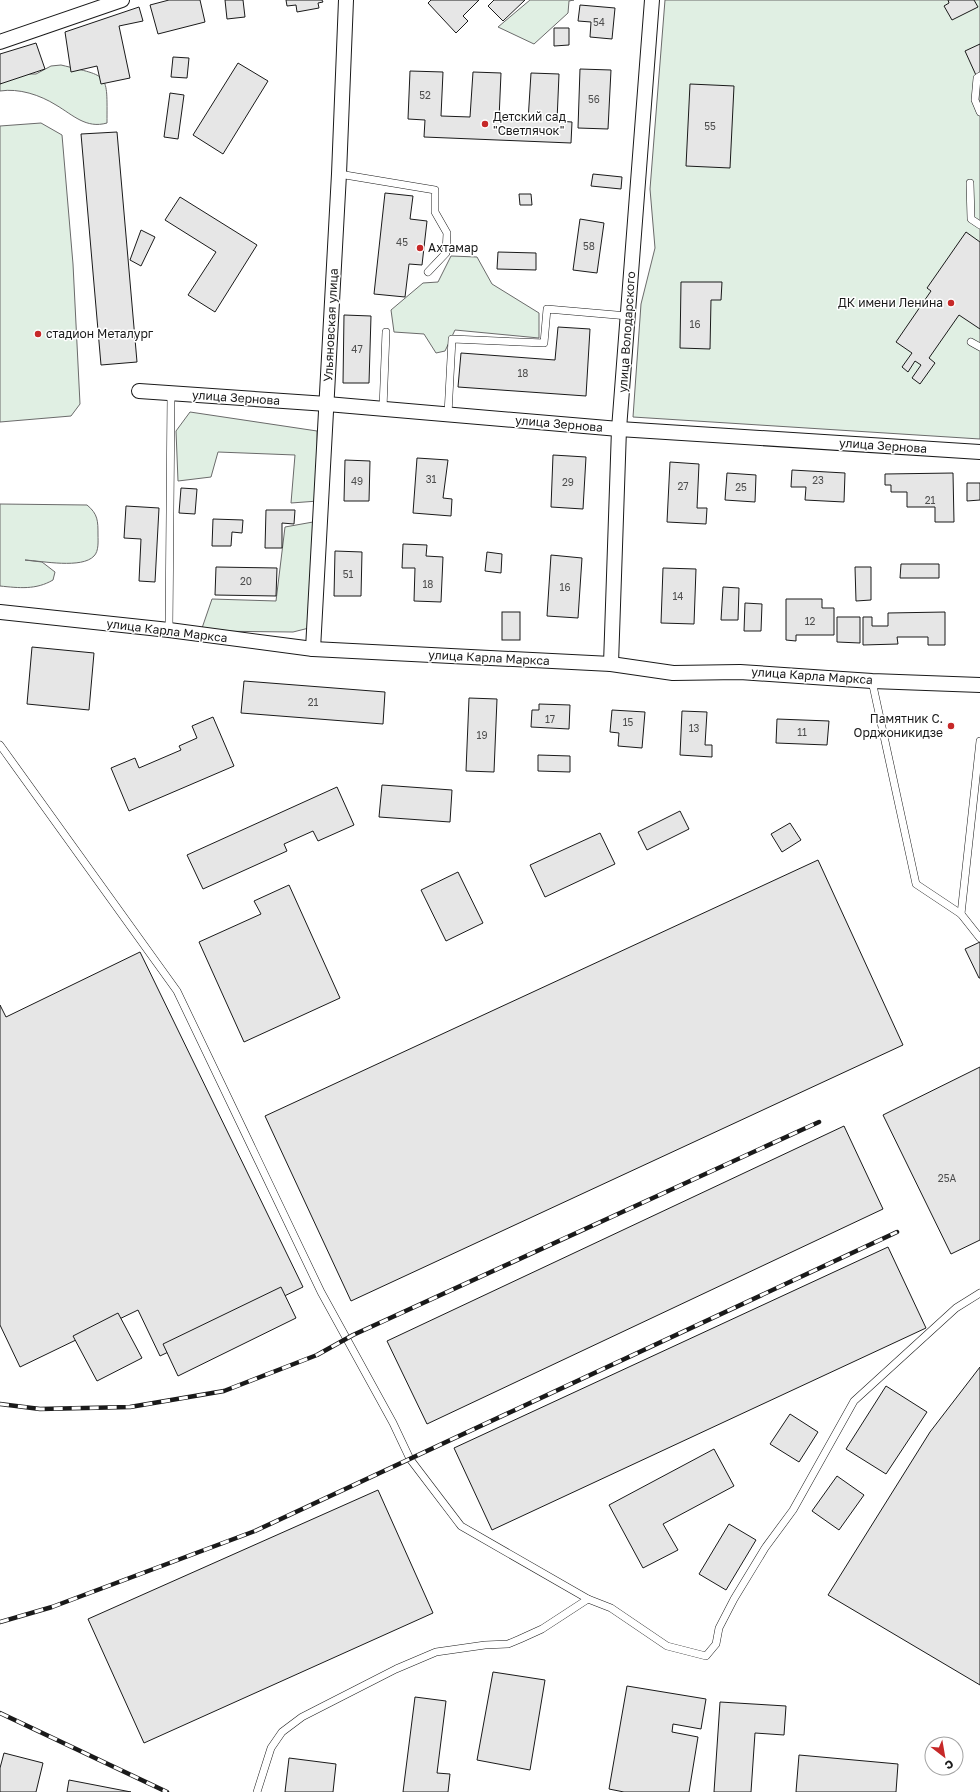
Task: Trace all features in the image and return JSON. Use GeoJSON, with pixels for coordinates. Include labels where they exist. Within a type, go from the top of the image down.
{"type":"FeatureCollection","features":[{"type":"Feature","properties":{"kind":"street"},"geometry":{"type":"LineString","coordinates":[[0,42],[122,0]]}},
{"type":"Feature","properties":{"kind":"street","name":"Ульяновская улица"},"geometry":{"type":"LineString","coordinates":[[313,649],[339,174],[346,0]]}},
{"type":"Feature","properties":{"kind":"street","name":"улица Володарского"},"geometry":{"type":"LineString","coordinates":[[611,664],[619,429],[652,0]]}},
{"type":"Feature","properties":{"kind":"street","name":"улица Зернова"},"geometry":{"type":"LineString","coordinates":[[139,391],[383,408],[619,429],[980,452]]}},
{"type":"Feature","properties":{"kind":"street","name":"улица Карла Маркса"},"geometry":{"type":"LineString","coordinates":[[0,612],[169,630],[313,649],[611,664],[673,673],[740,672],[872,681],[980,685]]}},
{"type":"Feature","properties":{"kind":"lane"},"geometry":{"type":"LineString","coordinates":[[980,76],[978,78],[975,100],[980,112]]}},
{"type":"Feature","properties":{"kind":"lane"},"geometry":{"type":"LineString","coordinates":[[339,174],[435,190],[435,212],[447,233],[446,253],[428,272]]}},
{"type":"Feature","properties":{"kind":"lane"},"geometry":{"type":"LineString","coordinates":[[970,183],[972,219],[980,225]]}},
{"type":"Feature","properties":{"kind":"lane"},"geometry":{"type":"LineString","coordinates":[[448,414],[452,339],[544,343],[547,310],[628,316]]}},
{"type":"Feature","properties":{"kind":"lane"},"geometry":{"type":"LineString","coordinates":[[383,408],[386,332]]}},
{"type":"Feature","properties":{"kind":"lane"},"geometry":{"type":"LineString","coordinates":[[971,342],[980,347]]}},
{"type":"Feature","properties":{"kind":"lane"},"geometry":{"type":"LineString","coordinates":[[169,630],[171,394]]}},
{"type":"Feature","properties":{"kind":"lane"},"geometry":{"type":"LineString","coordinates":[[872,681],[916,884],[961,914],[980,938]]}},
{"type":"Feature","properties":{"kind":"lane"},"geometry":{"type":"LineString","coordinates":[[961,914],[980,741]]}},
{"type":"Feature","properties":{"kind":"lane"},"geometry":{"type":"LineString","coordinates":[[0,745],[177,991],[321,1292],[393,1423],[410,1459],[461,1526],[588,1598],[611,1608],[667,1646],[706,1656],[716,1644],[719,1628],[734,1599],[765,1548],[793,1510],[854,1400],[956,1308],[980,1292]]}},
{"type":"Feature","properties":{"kind":"lane"},"geometry":{"type":"LineString","coordinates":[[256,1792],[271,1748],[282,1732],[302,1717],[396,1669],[436,1652],[485,1645],[508,1644],[542,1629],[588,1598]]}},
{"type":"Feature","properties":{"kind":"green space"},"geometry":{"type":"Polygon","coordinates":[[[530,0],[574,0],[569,1],[568,13],[534,44],[498,27],[530,0]]]}},
{"type":"Feature","properties":{"kind":"green space"},"geometry":{"type":"Polygon","coordinates":[[[665,0],[980,0],[980,439],[633,417],[641,304],[655,248],[650,189],[665,0]]]}},
{"type":"Feature","properties":{"kind":"green space"},"geometry":{"type":"Polygon","coordinates":[[[61,65],[89,72],[102,79],[107,94],[107,123],[86,123],[50,101],[36,95],[22,91],[0,91],[0,74],[36,74],[51,66],[61,65]]]}},
{"type":"Feature","properties":{"kind":"green space","name":"стадион Металург"},"geometry":{"type":"Polygon","coordinates":[[[41,123],[62,135],[73,264],[80,404],[71,416],[0,422],[0,126],[41,123]]]}},
{"type":"Feature","properties":{"kind":"green space"},"geometry":{"type":"Polygon","coordinates":[[[451,256],[477,257],[492,284],[539,313],[539,338],[455,330],[445,351],[436,353],[424,334],[394,332],[391,310],[423,283],[438,282],[451,256]]]}},
{"type":"Feature","properties":{"kind":"green space"},"geometry":{"type":"Polygon","coordinates":[[[190,412],[317,431],[318,501],[291,503],[295,455],[218,452],[211,477],[178,481],[176,431],[190,412]]]}},
{"type":"Feature","properties":{"kind":"green space"},"geometry":{"type":"Polygon","coordinates":[[[0,504],[87,505],[95,515],[97,522],[98,543],[96,554],[88,560],[71,563],[51,563],[25,560],[42,562],[55,572],[53,580],[34,587],[21,588],[0,586],[0,504]]]}},
{"type":"Feature","properties":{"kind":"green space"},"geometry":{"type":"Polygon","coordinates":[[[313,522],[309,628],[293,632],[201,631],[212,599],[276,601],[285,527],[313,522]]]}},
{"type":"Feature","properties":{"kind":"building"},"geometry":{"type":"Polygon","coordinates":[[[169,0],[200,0],[205,22],[158,34],[150,5],[169,0]]]}},
{"type":"Feature","properties":{"kind":"building"},"geometry":{"type":"Polygon","coordinates":[[[225,0],[243,0],[245,17],[227,19],[225,0]]]}},
{"type":"Feature","properties":{"kind":"building"},"geometry":{"type":"Polygon","coordinates":[[[286,0],[322,0],[323,2],[318,3],[319,8],[297,12],[296,5],[287,6],[286,0]]]}},
{"type":"Feature","properties":{"kind":"building"},"geometry":{"type":"Polygon","coordinates":[[[431,0],[479,0],[463,16],[468,21],[456,33],[428,3],[431,0]]]}},
{"type":"Feature","properties":{"kind":"building"},"geometry":{"type":"Polygon","coordinates":[[[494,0],[525,0],[503,21],[488,6],[494,0]]]}},
{"type":"Feature","properties":{"kind":"building"},"geometry":{"type":"Polygon","coordinates":[[[948,0],[974,0],[978,7],[952,20],[944,6],[949,3],[948,0]]]}},
{"type":"Feature","properties":{"kind":"building"},"geometry":{"type":"Polygon","coordinates":[[[580,5],[615,8],[612,39],[590,37],[591,22],[578,21],[580,5]]]}},
{"type":"Feature","properties":{"kind":"building"},"geometry":{"type":"Polygon","coordinates":[[[139,7],[143,21],[119,26],[130,78],[101,84],[97,66],[71,72],[65,32],[139,7]]]}},
{"type":"Feature","properties":{"kind":"building"},"geometry":{"type":"Polygon","coordinates":[[[554,28],[569,28],[569,45],[554,46],[554,28]]]}},
{"type":"Feature","properties":{"kind":"building"},"geometry":{"type":"Polygon","coordinates":[[[36,43],[45,69],[0,84],[0,54],[36,43]]]}},
{"type":"Feature","properties":{"kind":"building"},"geometry":{"type":"Polygon","coordinates":[[[980,44],[980,84],[965,51],[980,44]]]}},
{"type":"Feature","properties":{"kind":"building"},"geometry":{"type":"Polygon","coordinates":[[[173,57],[189,58],[187,78],[171,77],[173,57]]]}},
{"type":"Feature","properties":{"kind":"building"},"geometry":{"type":"Polygon","coordinates":[[[238,63],[268,81],[223,154],[193,135],[238,63]]]}},
{"type":"Feature","properties":{"kind":"building"},"geometry":{"type":"Polygon","coordinates":[[[580,69],[611,70],[608,129],[578,128],[580,69]]]}},
{"type":"Feature","properties":{"kind":"building"},"geometry":{"type":"Polygon","coordinates":[[[410,71],[443,72],[441,116],[470,117],[473,72],[501,73],[499,119],[528,121],[531,73],[559,74],[557,121],[572,122],[571,143],[424,137],[425,120],[408,119],[410,71]]]}},
{"type":"Feature","properties":{"kind":"building"},"geometry":{"type":"Polygon","coordinates":[[[690,84],[734,86],[730,168],[686,166],[690,84]]]}},
{"type":"Feature","properties":{"kind":"building"},"geometry":{"type":"Polygon","coordinates":[[[170,93],[184,95],[178,139],[164,137],[170,93]]]}},
{"type":"Feature","properties":{"kind":"building"},"geometry":{"type":"Polygon","coordinates":[[[117,132],[137,362],[101,365],[81,134],[117,132]]]}},
{"type":"Feature","properties":{"kind":"building"},"geometry":{"type":"Polygon","coordinates":[[[593,174],[622,177],[621,189],[591,186],[593,174]]]}},
{"type":"Feature","properties":{"kind":"building"},"geometry":{"type":"Polygon","coordinates":[[[385,193],[413,196],[410,219],[427,221],[422,265],[409,264],[405,297],[374,294],[385,193]]]}},
{"type":"Feature","properties":{"kind":"building"},"geometry":{"type":"Polygon","coordinates":[[[519,194],[531,194],[532,205],[520,205],[519,194]]]}},
{"type":"Feature","properties":{"kind":"building"},"geometry":{"type":"Polygon","coordinates":[[[180,197],[257,245],[215,312],[188,295],[216,252],[165,220],[180,197]]]}},
{"type":"Feature","properties":{"kind":"building"},"geometry":{"type":"Polygon","coordinates":[[[580,219],[604,223],[597,273],[573,270],[580,219]]]}},
{"type":"Feature","properties":{"kind":"building"},"geometry":{"type":"Polygon","coordinates":[[[141,230],[155,237],[141,266],[130,260],[141,230]]]}},
{"type":"Feature","properties":{"kind":"building","name":"ДК имени Ленина"},"geometry":{"type":"Polygon","coordinates":[[[966,232],[980,242],[980,329],[959,315],[929,358],[935,363],[920,384],[912,378],[921,365],[915,361],[908,372],[902,367],[912,353],[896,342],[931,291],[927,288],[966,232]]]}},
{"type":"Feature","properties":{"kind":"building"},"geometry":{"type":"Polygon","coordinates":[[[498,252],[536,253],[536,270],[497,269],[498,252]]]}},
{"type":"Feature","properties":{"kind":"building"},"geometry":{"type":"Polygon","coordinates":[[[681,282],[722,282],[721,300],[711,300],[710,349],[680,348],[681,282]]]}},
{"type":"Feature","properties":{"kind":"building"},"geometry":{"type":"Polygon","coordinates":[[[344,315],[371,316],[369,383],[343,383],[344,315]]]}},
{"type":"Feature","properties":{"kind":"building"},"geometry":{"type":"Polygon","coordinates":[[[558,327],[590,329],[586,396],[458,387],[461,353],[555,360],[558,327]]]}},
{"type":"Feature","properties":{"kind":"building"},"geometry":{"type":"Polygon","coordinates":[[[553,455],[586,457],[583,509],[551,507],[553,455]]]}},
{"type":"Feature","properties":{"kind":"building"},"geometry":{"type":"Polygon","coordinates":[[[417,458],[448,460],[443,498],[452,499],[451,516],[413,513],[417,458]]]}},
{"type":"Feature","properties":{"kind":"building"},"geometry":{"type":"Polygon","coordinates":[[[345,460],[370,461],[369,501],[344,501],[345,460]]]}},
{"type":"Feature","properties":{"kind":"building"},"geometry":{"type":"Polygon","coordinates":[[[670,462],[699,464],[697,508],[707,508],[706,524],[667,522],[670,462]]]}},
{"type":"Feature","properties":{"kind":"building"},"geometry":{"type":"Polygon","coordinates":[[[792,470],[845,473],[844,502],[805,500],[806,487],[791,487],[792,470]]]}},
{"type":"Feature","properties":{"kind":"building"},"geometry":{"type":"Polygon","coordinates":[[[727,473],[756,475],[755,502],[725,500],[727,473]]]}},
{"type":"Feature","properties":{"kind":"building"},"geometry":{"type":"Polygon","coordinates":[[[953,473],[954,522],[935,522],[935,507],[907,507],[907,492],[891,492],[891,485],[885,485],[885,474],[953,473]]]}},
{"type":"Feature","properties":{"kind":"building"},"geometry":{"type":"Polygon","coordinates":[[[967,483],[980,483],[980,500],[967,501],[967,483]]]}},
{"type":"Feature","properties":{"kind":"building"},"geometry":{"type":"Polygon","coordinates":[[[181,488],[197,489],[195,514],[179,513],[181,488]]]}},
{"type":"Feature","properties":{"kind":"building"},"geometry":{"type":"Polygon","coordinates":[[[126,506],[159,508],[155,582],[139,581],[141,539],[124,538],[126,506]]]}},
{"type":"Feature","properties":{"kind":"building"},"geometry":{"type":"Polygon","coordinates":[[[266,510],[295,510],[294,524],[282,523],[282,548],[265,548],[266,510]]]}},
{"type":"Feature","properties":{"kind":"building"},"geometry":{"type":"Polygon","coordinates":[[[213,519],[243,520],[242,533],[232,532],[231,546],[212,546],[213,519]]]}},
{"type":"Feature","properties":{"kind":"building"},"geometry":{"type":"Polygon","coordinates":[[[403,544],[427,545],[426,556],[443,557],[441,602],[414,601],[415,568],[402,568],[403,544]]]}},
{"type":"Feature","properties":{"kind":"building"},"geometry":{"type":"Polygon","coordinates":[[[335,551],[362,552],[361,596],[334,596],[335,551]]]}},
{"type":"Feature","properties":{"kind":"building"},"geometry":{"type":"Polygon","coordinates":[[[487,552],[502,554],[501,573],[485,571],[487,552]]]}},
{"type":"Feature","properties":{"kind":"building"},"geometry":{"type":"Polygon","coordinates":[[[551,555],[582,558],[578,618],[547,616],[551,555]]]}},
{"type":"Feature","properties":{"kind":"building"},"geometry":{"type":"Polygon","coordinates":[[[901,564],[939,564],[939,578],[900,578],[901,564]]]}},
{"type":"Feature","properties":{"kind":"building"},"geometry":{"type":"Polygon","coordinates":[[[216,567],[277,568],[276,596],[215,595],[216,567]]]}},
{"type":"Feature","properties":{"kind":"building"},"geometry":{"type":"Polygon","coordinates":[[[855,567],[871,567],[871,600],[856,601],[855,567]]]}},
{"type":"Feature","properties":{"kind":"building"},"geometry":{"type":"Polygon","coordinates":[[[663,568],[696,569],[694,624],[661,623],[663,568]]]}},
{"type":"Feature","properties":{"kind":"building"},"geometry":{"type":"Polygon","coordinates":[[[723,587],[739,588],[738,620],[721,620],[723,587]]]}},
{"type":"Feature","properties":{"kind":"building"},"geometry":{"type":"Polygon","coordinates":[[[786,599],[822,599],[822,608],[834,608],[834,635],[796,635],[796,641],[786,640],[786,599]]]}},
{"type":"Feature","properties":{"kind":"building"},"geometry":{"type":"Polygon","coordinates":[[[745,603],[762,604],[761,631],[744,631],[745,603]]]}},
{"type":"Feature","properties":{"kind":"building"},"geometry":{"type":"Polygon","coordinates":[[[502,612],[520,612],[520,640],[502,640],[502,612]]]}},
{"type":"Feature","properties":{"kind":"building"},"geometry":{"type":"Polygon","coordinates":[[[945,612],[945,645],[928,645],[928,637],[897,637],[898,644],[863,645],[863,617],[872,617],[872,626],[888,626],[888,613],[945,612]]]}},
{"type":"Feature","properties":{"kind":"building"},"geometry":{"type":"Polygon","coordinates":[[[837,617],[860,617],[860,643],[837,642],[837,617]]]}},
{"type":"Feature","properties":{"kind":"building"},"geometry":{"type":"Polygon","coordinates":[[[32,647],[94,653],[89,710],[27,704],[32,647]]]}},
{"type":"Feature","properties":{"kind":"building"},"geometry":{"type":"Polygon","coordinates":[[[244,681],[385,692],[383,724],[241,713],[244,681]]]}},
{"type":"Feature","properties":{"kind":"building"},"geometry":{"type":"Polygon","coordinates":[[[469,698],[497,699],[494,772],[466,771],[469,698]]]}},
{"type":"Feature","properties":{"kind":"building"},"geometry":{"type":"Polygon","coordinates":[[[539,704],[570,705],[569,729],[531,727],[532,710],[539,710],[539,704]]]}},
{"type":"Feature","properties":{"kind":"building"},"geometry":{"type":"Polygon","coordinates":[[[612,710],[645,712],[642,748],[618,746],[619,733],[610,732],[612,710]]]}},
{"type":"Feature","properties":{"kind":"building"},"geometry":{"type":"Polygon","coordinates":[[[682,711],[707,712],[705,745],[712,745],[712,757],[680,755],[682,711]]]}},
{"type":"Feature","properties":{"kind":"building"},"geometry":{"type":"Polygon","coordinates":[[[213,717],[234,766],[129,811],[111,768],[135,758],[139,768],[181,750],[179,746],[197,738],[192,726],[213,717]]]}},
{"type":"Feature","properties":{"kind":"building"},"geometry":{"type":"Polygon","coordinates":[[[777,719],[829,721],[827,745],[776,743],[777,719]]]}},
{"type":"Feature","properties":{"kind":"building"},"geometry":{"type":"Polygon","coordinates":[[[538,755],[570,756],[570,772],[538,771],[538,755]]]}},
{"type":"Feature","properties":{"kind":"building"},"geometry":{"type":"Polygon","coordinates":[[[382,785],[452,790],[450,822],[379,817],[382,785]]]}},
{"type":"Feature","properties":{"kind":"building"},"geometry":{"type":"Polygon","coordinates":[[[337,787],[354,825],[318,841],[313,831],[284,844],[287,851],[203,889],[187,855],[337,787]]]}},
{"type":"Feature","properties":{"kind":"building"},"geometry":{"type":"Polygon","coordinates":[[[680,811],[689,829],[647,850],[638,832],[680,811]]]}},
{"type":"Feature","properties":{"kind":"building"},"geometry":{"type":"Polygon","coordinates":[[[790,823],[801,840],[782,852],[771,834],[790,823]]]}},
{"type":"Feature","properties":{"kind":"building"},"geometry":{"type":"Polygon","coordinates":[[[600,833],[615,864],[545,897],[530,865],[600,833]]]}},
{"type":"Feature","properties":{"kind":"building"},"geometry":{"type":"Polygon","coordinates":[[[818,860],[903,1045],[351,1301],[265,1116],[818,860]]]}},
{"type":"Feature","properties":{"kind":"building"},"geometry":{"type":"Polygon","coordinates":[[[458,872],[483,923],[446,941],[421,890],[458,872]]]}},
{"type":"Feature","properties":{"kind":"building"},"geometry":{"type":"Polygon","coordinates":[[[289,885],[340,998],[244,1042],[199,942],[261,914],[254,901],[289,885]]]}},
{"type":"Feature","properties":{"kind":"building"},"geometry":{"type":"Polygon","coordinates":[[[980,942],[980,978],[979,978],[965,949],[980,942]]]}},
{"type":"Feature","properties":{"kind":"building"},"geometry":{"type":"Polygon","coordinates":[[[140,952],[303,1287],[160,1356],[138,1310],[20,1367],[0,1325],[0,1005],[6,1017],[140,952]]]}},
{"type":"Feature","properties":{"kind":"building"},"geometry":{"type":"Polygon","coordinates":[[[980,1067],[980,1240],[951,1254],[883,1115],[980,1067]]]}},
{"type":"Feature","properties":{"kind":"building"},"geometry":{"type":"Polygon","coordinates":[[[844,1126],[883,1209],[427,1424],[387,1341],[844,1126]]]}},
{"type":"Feature","properties":{"kind":"building"},"geometry":{"type":"Polygon","coordinates":[[[888,1247],[926,1328],[492,1530],[454,1448],[888,1247]]]}},
{"type":"Feature","properties":{"kind":"building"},"geometry":{"type":"Polygon","coordinates":[[[281,1287],[296,1318],[178,1376],[163,1344],[281,1287]]]}},
{"type":"Feature","properties":{"kind":"building"},"geometry":{"type":"Polygon","coordinates":[[[118,1313],[142,1358],[97,1381],[73,1336],[118,1313]]]}},
{"type":"Feature","properties":{"kind":"building"},"geometry":{"type":"Polygon","coordinates":[[[980,1367],[980,1685],[828,1595],[930,1432],[980,1367]]]}},
{"type":"Feature","properties":{"kind":"building"},"geometry":{"type":"Polygon","coordinates":[[[886,1386],[927,1412],[886,1474],[846,1449],[886,1386]]]}},
{"type":"Feature","properties":{"kind":"building"},"geometry":{"type":"Polygon","coordinates":[[[790,1414],[818,1432],[799,1462],[770,1444],[790,1414]]]}},
{"type":"Feature","properties":{"kind":"building"},"geometry":{"type":"Polygon","coordinates":[[[714,1449],[734,1486],[663,1524],[678,1550],[643,1568],[609,1505],[714,1449]]]}},
{"type":"Feature","properties":{"kind":"building"},"geometry":{"type":"Polygon","coordinates":[[[837,1476],[864,1495],[839,1530],[812,1511],[837,1476]]]}},
{"type":"Feature","properties":{"kind":"building"},"geometry":{"type":"Polygon","coordinates":[[[378,1490],[433,1613],[144,1743],[88,1619],[378,1490]]]}},
{"type":"Feature","properties":{"kind":"building"},"geometry":{"type":"Polygon","coordinates":[[[729,1524],[756,1540],[726,1590],[699,1574],[729,1524]]]}},
{"type":"Feature","properties":{"kind":"building"},"geometry":{"type":"Polygon","coordinates":[[[493,1672],[545,1680],[530,1770],[477,1760],[493,1672]]]}},
{"type":"Feature","properties":{"kind":"building"},"geometry":{"type":"Polygon","coordinates":[[[627,1686],[706,1699],[701,1729],[673,1724],[672,1732],[698,1737],[689,1792],[624,1792],[609,1789],[627,1686]]]}},
{"type":"Feature","properties":{"kind":"building"},"geometry":{"type":"Polygon","coordinates":[[[415,1697],[446,1701],[437,1773],[450,1774],[448,1792],[403,1792],[415,1697]]]}},
{"type":"Feature","properties":{"kind":"building"},"geometry":{"type":"Polygon","coordinates":[[[720,1702],[786,1706],[784,1735],[755,1733],[751,1792],[714,1792],[720,1702]]]}},
{"type":"Feature","properties":{"kind":"building"},"geometry":{"type":"Polygon","coordinates":[[[4,1753],[43,1763],[36,1792],[0,1792],[0,1768],[4,1753]]]}},
{"type":"Feature","properties":{"kind":"building"},"geometry":{"type":"Polygon","coordinates":[[[799,1755],[898,1764],[896,1792],[796,1792],[799,1755]]]}},
{"type":"Feature","properties":{"kind":"building"},"geometry":{"type":"Polygon","coordinates":[[[289,1758],[336,1764],[333,1792],[285,1792],[289,1758]]]}},
{"type":"Feature","properties":{"kind":"building"},"geometry":{"type":"Polygon","coordinates":[[[69,1780],[131,1792],[67,1792],[69,1780]]]}},
{"type":"Feature","properties":{"kind":"railway"},"geometry":{"type":"LineString","coordinates":[[0,1404],[40,1409],[130,1407],[224,1391],[317,1355],[353,1335],[819,1122]]}},
{"type":"Feature","properties":{"kind":"railway"},"geometry":{"type":"LineString","coordinates":[[0,1622],[52,1607],[255,1531],[897,1232]]}},
{"type":"Feature","properties":{"kind":"railway"},"geometry":{"type":"LineString","coordinates":[[0,1713],[167,1792]]}},
{"type":"Feature","properties":{"kind":"place","name":"Детский сад \"Светлячок\""},"geometry":{"type":"Point","coordinates":[485,124]}},
{"type":"Feature","properties":{"kind":"place","name":"Ахтамар"},"geometry":{"type":"Point","coordinates":[420,248]}},
{"type":"Feature","properties":{"kind":"place","name":"ДК имени Ленина"},"geometry":{"type":"Point","coordinates":[951,303]}},
{"type":"Feature","properties":{"kind":"place","name":"стадион Металург"},"geometry":{"type":"Point","coordinates":[38,334]}},
{"type":"Feature","properties":{"kind":"place","name":"Памятник С. Орджоникидзе"},"geometry":{"type":"Point","coordinates":[951,726]}}]}
